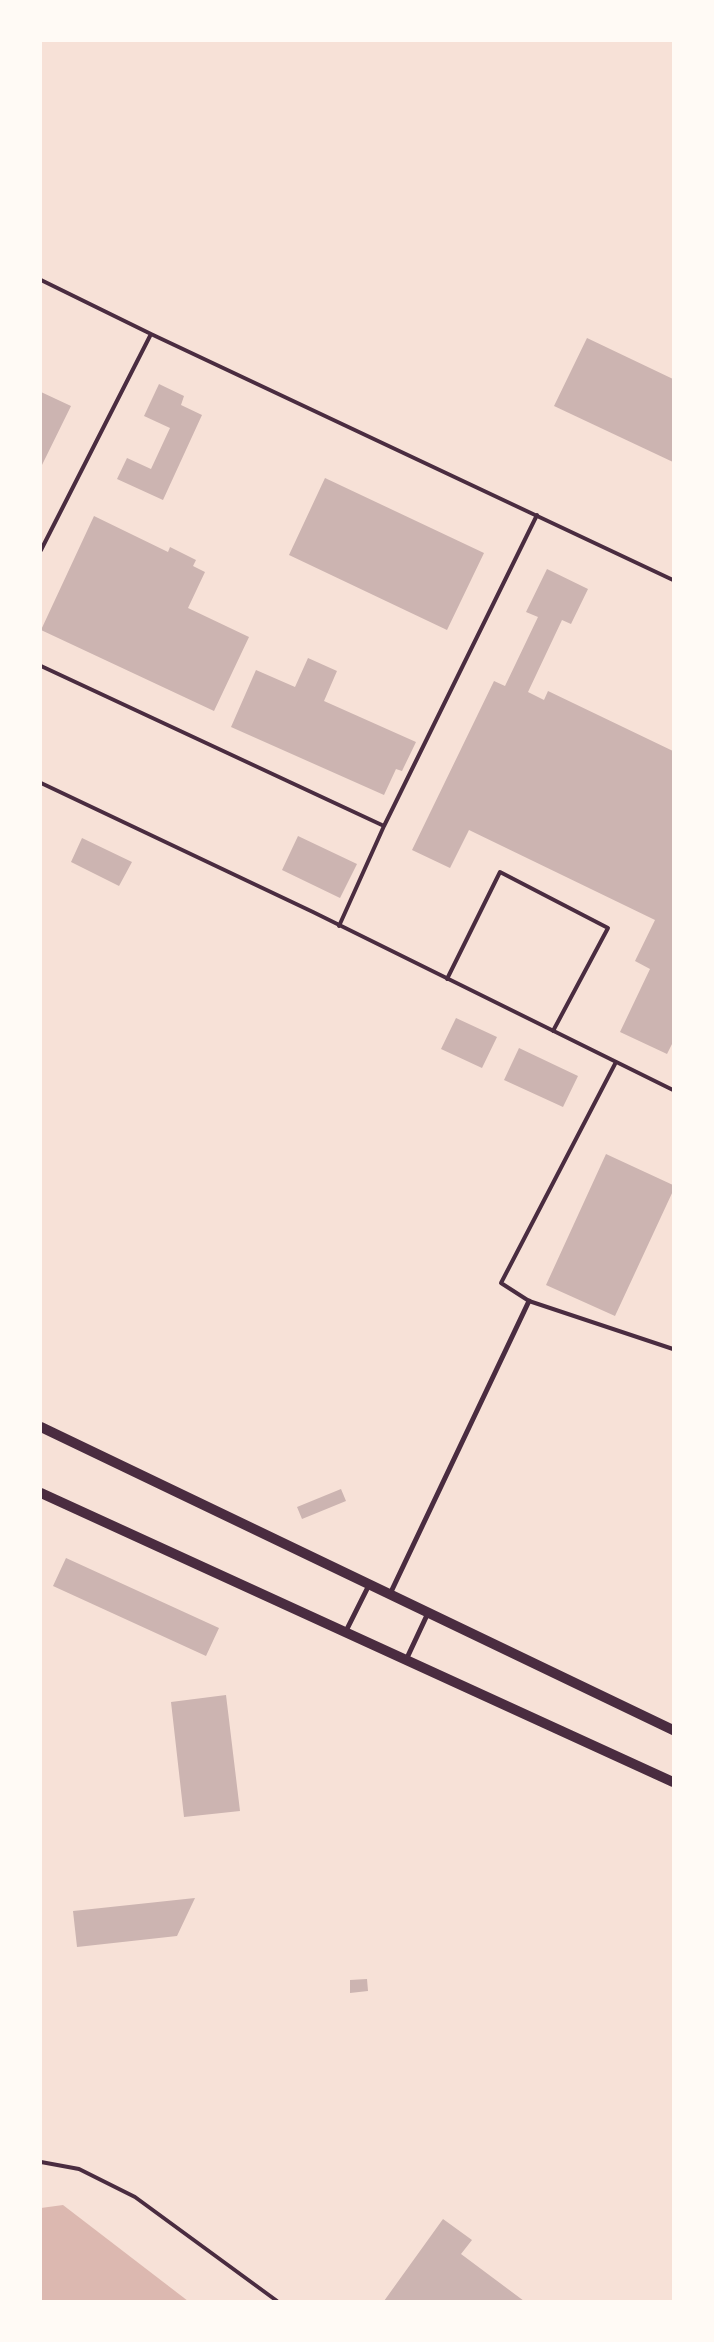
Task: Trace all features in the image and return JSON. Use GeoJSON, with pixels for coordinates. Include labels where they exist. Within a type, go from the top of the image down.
{"type":"FeatureCollection","features":[{"type":"Feature","properties":{"kind":"main road"},"geometry":{"type":"LineString","coordinates":[[41,1427],[673,1730]]}},
{"type":"Feature","properties":{"kind":"main road"},"geometry":{"type":"LineString","coordinates":[[41,1493],[673,1782]]}},
{"type":"Feature","properties":{"kind":"street"},"geometry":{"type":"LineString","coordinates":[[390,1595],[528,1301]]}},
{"type":"Feature","properties":{"kind":"street"},"geometry":{"type":"LineString","coordinates":[[344,1633],[369,1585]]}},
{"type":"Feature","properties":{"kind":"street"},"geometry":{"type":"LineString","coordinates":[[406,1661],[428,1613]]}},
{"type":"Feature","properties":{"kind":"lane"},"geometry":{"type":"LineString","coordinates":[[41,280],[151,334],[673,580]]}},
{"type":"Feature","properties":{"kind":"lane"},"geometry":{"type":"LineString","coordinates":[[41,550],[151,334]]}},
{"type":"Feature","properties":{"kind":"lane"},"geometry":{"type":"LineString","coordinates":[[339,926],[384,826],[537,515]]}},
{"type":"Feature","properties":{"kind":"lane"},"geometry":{"type":"LineString","coordinates":[[41,666],[384,826]]}},
{"type":"Feature","properties":{"kind":"lane"},"geometry":{"type":"LineString","coordinates":[[41,783],[339,926],[673,1090]]}},
{"type":"Feature","properties":{"kind":"lane"},"geometry":{"type":"LineString","coordinates":[[447,979],[500,872],[608,928],[553,1031]]}},
{"type":"Feature","properties":{"kind":"lane"},"geometry":{"type":"LineString","coordinates":[[616,1062],[501,1283],[528,1301],[673,1349]]}},
{"type":"Feature","properties":{"kind":"lane"},"geometry":{"type":"LineString","coordinates":[[41,2162],[79,2169],[135,2197],[277,2301]]}},
{"type":"Feature","properties":{"kind":"shaded area"},"geometry":{"type":"Polygon","coordinates":[[[63,2205],[188,2301],[41,2301],[41,2208],[63,2205]]]}},
{"type":"Feature","properties":{"kind":"building"},"geometry":{"type":"Polygon","coordinates":[[[587,338],[673,379],[673,462],[554,406],[587,338]]]}},
{"type":"Feature","properties":{"kind":"building"},"geometry":{"type":"Polygon","coordinates":[[[159,384],[184,396],[181,405],[202,415],[163,500],[117,479],[127,458],[151,469],[170,428],[144,416],[159,384]]]}},
{"type":"Feature","properties":{"kind":"building"},"geometry":{"type":"Polygon","coordinates":[[[41,392],[71,406],[41,467],[41,392]]]}},
{"type":"Feature","properties":{"kind":"building"},"geometry":{"type":"Polygon","coordinates":[[[325,478],[484,553],[447,630],[289,555],[325,478]]]}},
{"type":"Feature","properties":{"kind":"building"},"geometry":{"type":"Polygon","coordinates":[[[94,516],[168,552],[170,547],[196,560],[193,566],[205,572],[188,608],[249,637],[214,711],[41,630],[94,516]]]}},
{"type":"Feature","properties":{"kind":"building"},"geometry":{"type":"Polygon","coordinates":[[[547,569],[588,589],[571,624],[562,620],[528,692],[544,700],[548,691],[673,751],[673,1042],[667,1054],[620,1032],[650,969],[635,961],[655,920],[469,830],[450,868],[412,850],[494,681],[505,686],[538,617],[526,612],[547,569]]]}},
{"type":"Feature","properties":{"kind":"building"},"geometry":{"type":"Polygon","coordinates":[[[308,658],[337,671],[324,701],[416,742],[402,771],[396,769],[384,795],[231,727],[256,670],[295,687],[308,658]]]}},
{"type":"Feature","properties":{"kind":"building"},"geometry":{"type":"Polygon","coordinates":[[[298,836],[357,864],[340,898],[282,870],[298,836]]]}},
{"type":"Feature","properties":{"kind":"building"},"geometry":{"type":"Polygon","coordinates":[[[82,838],[132,862],[119,886],[71,862],[82,838]]]}},
{"type":"Feature","properties":{"kind":"building"},"geometry":{"type":"Polygon","coordinates":[[[456,1018],[497,1037],[482,1068],[441,1049],[456,1018]]]}},
{"type":"Feature","properties":{"kind":"building"},"geometry":{"type":"Polygon","coordinates":[[[519,1048],[578,1076],[563,1107],[504,1080],[519,1048]]]}},
{"type":"Feature","properties":{"kind":"building"},"geometry":{"type":"Polygon","coordinates":[[[606,1154],[673,1185],[673,1191],[615,1316],[546,1285],[606,1154]]]}},
{"type":"Feature","properties":{"kind":"building"},"geometry":{"type":"Polygon","coordinates":[[[341,1489],[346,1501],[302,1519],[297,1507],[341,1489]]]}},
{"type":"Feature","properties":{"kind":"building"},"geometry":{"type":"Polygon","coordinates":[[[66,1558],[219,1628],[206,1656],[53,1586],[66,1558]]]}},
{"type":"Feature","properties":{"kind":"building"},"geometry":{"type":"Polygon","coordinates":[[[226,1695],[240,1811],[184,1817],[171,1702],[226,1695]]]}},
{"type":"Feature","properties":{"kind":"building"},"geometry":{"type":"Polygon","coordinates":[[[195,1898],[177,1936],[77,1947],[73,1911],[195,1898]]]}},
{"type":"Feature","properties":{"kind":"building"},"geometry":{"type":"Polygon","coordinates":[[[367,1979],[368,1991],[350,1993],[350,1980],[367,1979]]]}},
{"type":"Feature","properties":{"kind":"building"},"geometry":{"type":"Polygon","coordinates":[[[443,2219],[472,2240],[461,2254],[524,2301],[384,2301],[443,2219]]]}}]}
